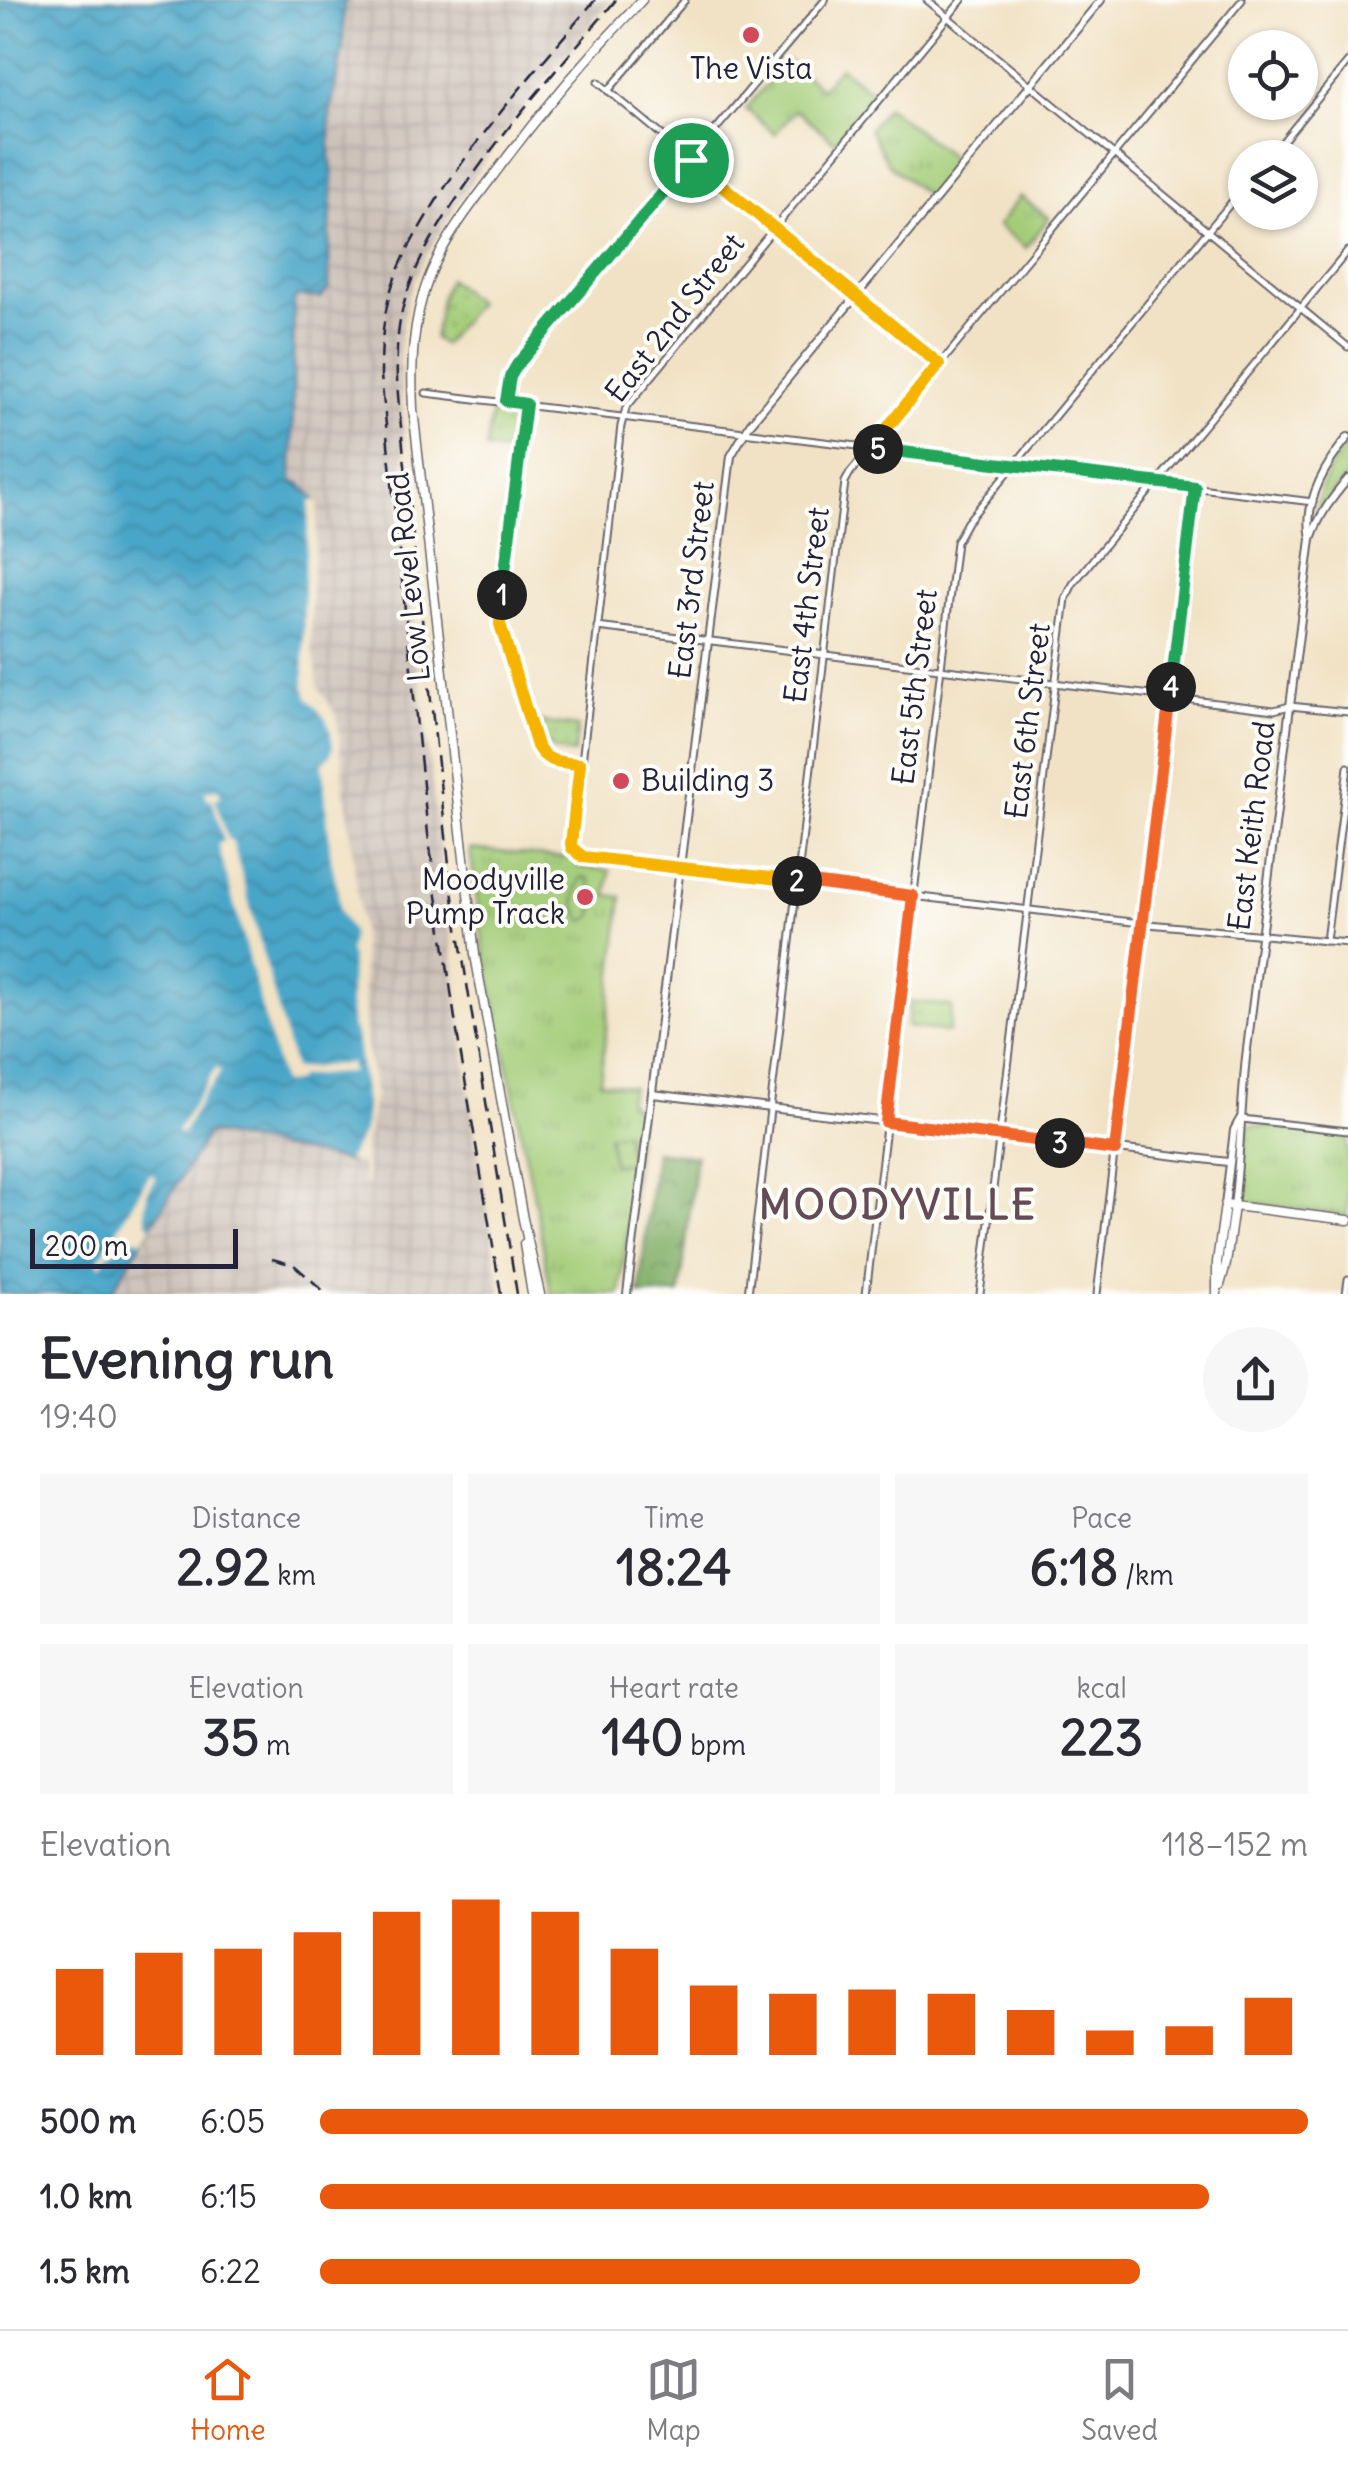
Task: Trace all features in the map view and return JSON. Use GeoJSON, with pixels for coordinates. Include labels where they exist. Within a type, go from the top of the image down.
{"type":"FeatureCollection","features":[{"type":"Feature","properties":{"kind":"main road","name":"Low Level Road"},"geometry":{"type":"LineString","coordinates":[[540,1294],[522,1219],[475,955],[413,409],[412,350],[428,280],[456,226],[531,124],[642,0]]}},
{"type":"Feature","properties":{"kind":"main road"},"geometry":{"type":"LineString","coordinates":[[1229,1206],[1348,1220]]}},
{"type":"Feature","properties":{"kind":"main road","name":"East Keith Road"},"geometry":{"type":"LineString","coordinates":[[1218,1292],[1226,1264],[1229,1206]]}},
{"type":"Feature","properties":{"kind":"main road","name":"Low Level Road"},"geometry":{"type":"LineString","coordinates":[[522,1219],[532,1294]]}},
{"type":"Feature","properties":{"kind":"street"},"geometry":{"type":"LineString","coordinates":[[608,91],[685,0]]}},
{"type":"Feature","properties":{"kind":"street"},"geometry":{"type":"LineString","coordinates":[[506,401],[510,377],[517,365],[825,0]]}},
{"type":"Feature","properties":{"kind":"street"},"geometry":{"type":"LineString","coordinates":[[927,0],[1348,348]]}},
{"type":"Feature","properties":{"kind":"street","name":"East 2nd Street"},"geometry":{"type":"LineString","coordinates":[[680,867],[583,857],[571,844],[623,416],[962,0]]}},
{"type":"Feature","properties":{"kind":"street","name":"East 3rd Street"},"geometry":{"type":"LineString","coordinates":[[627,1294],[729,465],[744,433],[1101,0]]}},
{"type":"Feature","properties":{"kind":"street","name":"East 4th Street"},"geometry":{"type":"LineString","coordinates":[[748,1294],[848,477],[1242,0]]}},
{"type":"Feature","properties":{"kind":"street"},"geometry":{"type":"LineString","coordinates":[[1284,140],[1348,62]]}},
{"type":"Feature","properties":{"kind":"street"},"geometry":{"type":"LineString","coordinates":[[598,82],[939,364]]}},
{"type":"Feature","properties":{"kind":"street","name":"East 5th Street"},"geometry":{"type":"LineString","coordinates":[[866,1294],[956,542],[967,522],[1228,207]]}},
{"type":"Feature","properties":{"kind":"street","name":"East 6th Street"},"geometry":{"type":"LineString","coordinates":[[980,1294],[1069,591],[1348,251]]}},
{"type":"Feature","properties":{"kind":"street"},"geometry":{"type":"LineString","coordinates":[[426,393],[1313,502]]}},
{"type":"Feature","properties":{"kind":"street"},"geometry":{"type":"LineString","coordinates":[[526,404],[500,624],[541,752],[552,761],[580,764]]}},
{"type":"Feature","properties":{"kind":"street","name":"East Keith Road"},"geometry":{"type":"LineString","coordinates":[[1311,539],[1313,502],[1329,462],[1348,438]]}},
{"type":"Feature","properties":{"kind":"street","name":"East Keith Road"},"geometry":{"type":"LineString","coordinates":[[1229,1206],[1236,1184],[1261,935],[1311,539],[1327,504],[1348,478]]}},
{"type":"Feature","properties":{"kind":"street"},"geometry":{"type":"LineString","coordinates":[[1098,1294],[1195,487]]}},
{"type":"Feature","properties":{"kind":"street"},"geometry":{"type":"LineString","coordinates":[[596,627],[1274,710],[1290,706],[1348,712]]}},
{"type":"Feature","properties":{"kind":"street"},"geometry":{"type":"LineString","coordinates":[[1326,940],[1348,766]]}},
{"type":"Feature","properties":{"kind":"street"},"geometry":{"type":"LineString","coordinates":[[680,867],[1142,923],[1348,943]]}},
{"type":"Feature","properties":{"kind":"street"},"geometry":{"type":"LineString","coordinates":[[652,1094],[1228,1162],[1240,1148]]}},
{"type":"Feature","properties":{"kind":"street"},"geometry":{"type":"LineString","coordinates":[[1240,1118],[1348,1131]]}},
{"type":"Feature","properties":{"kind":"street","name":"East Keith Road"},"geometry":{"type":"LineString","coordinates":[[1229,1206],[1228,1162],[1240,1118]]}},
{"type":"Feature","properties":{"kind":"street"},"geometry":{"type":"LineString","coordinates":[[1228,1162],[1234,1169],[1236,1184]]}},
{"type":"Feature","properties":{"kind":"street"},"geometry":{"type":"LineString","coordinates":[[1346,1294],[1348,1279]]}},
{"type":"Feature","properties":{"kind":"shaded area"},"geometry":{"type":"Polygon","coordinates":[[[347,0],[611,0],[490,151],[448,219],[409,292],[399,350],[405,447],[400,510],[409,594],[472,1115],[501,1294],[110,1294],[208,1133],[361,1163],[364,1184],[368,1184],[360,1107],[373,1105],[375,1095],[366,1039],[361,928],[347,798],[338,749],[337,716],[318,687],[306,628],[301,484],[292,483],[294,300],[299,296],[321,298],[329,287],[333,177],[330,112],[343,48],[347,0]]]}},
{"type":"Feature","properties":{"kind":"green space"},"geometry":{"type":"Polygon","coordinates":[[[786,60],[821,88],[840,67],[873,93],[835,142],[796,110],[775,134],[746,109],[786,60]]]}},
{"type":"Feature","properties":{"kind":"green space"},"geometry":{"type":"Polygon","coordinates":[[[887,107],[957,161],[928,197],[888,164],[869,129],[887,107]]]}},
{"type":"Feature","properties":{"kind":"green space"},"geometry":{"type":"Polygon","coordinates":[[[1020,196],[1049,218],[1026,248],[998,226],[1020,196]]]}},
{"type":"Feature","properties":{"kind":"green space"},"geometry":{"type":"Polygon","coordinates":[[[449,279],[477,303],[443,345],[434,338],[442,294],[449,279]]]}},
{"type":"Feature","properties":{"kind":"green space"},"geometry":{"type":"Polygon","coordinates":[[[492,412],[507,415],[514,424],[510,453],[486,449],[492,412]]]}},
{"type":"Feature","properties":{"kind":"green space"},"geometry":{"type":"Polygon","coordinates":[[[1348,442],[1348,474],[1323,506],[1313,529],[1323,482],[1348,442]]]}},
{"type":"Feature","properties":{"kind":"green space"},"geometry":{"type":"Polygon","coordinates":[[[540,722],[578,727],[574,754],[550,746],[540,722]]]}},
{"type":"Feature","properties":{"kind":"green space"},"geometry":{"type":"Polygon","coordinates":[[[470,849],[575,859],[579,867],[610,870],[607,895],[622,897],[600,1082],[632,1087],[628,1102],[638,1109],[620,1294],[551,1294],[483,945],[470,849]]]}},
{"type":"Feature","properties":{"kind":"green space","name":"Moodyville Pump Track"},"geometry":{"type":"Polygon","coordinates":[[[582,877],[589,879],[596,901],[592,917],[584,921],[576,900],[582,877]]]}},
{"type":"Feature","properties":{"kind":"green space"},"geometry":{"type":"Polygon","coordinates":[[[910,1001],[952,1006],[949,1032],[907,1027],[910,1001]]]}},
{"type":"Feature","properties":{"kind":"green space"},"geometry":{"type":"Polygon","coordinates":[[[1251,1125],[1348,1136],[1348,1216],[1239,1201],[1247,1129],[1251,1125]]]}},
{"type":"Feature","properties":{"kind":"green space"},"geometry":{"type":"Polygon","coordinates":[[[625,1132],[630,1162],[613,1164],[608,1135],[625,1132]]]}},
{"type":"Feature","properties":{"kind":"green space"},"geometry":{"type":"Polygon","coordinates":[[[655,1151],[696,1156],[680,1294],[639,1294],[655,1151]]]}},
{"type":"Feature","properties":{"kind":"water"},"geometry":{"type":"Polygon","coordinates":[[[0,0],[347,0],[343,48],[330,112],[333,177],[329,287],[321,298],[299,296],[294,300],[292,482],[301,484],[315,500],[307,595],[309,687],[330,717],[338,749],[330,762],[344,914],[353,927],[358,1032],[366,1078],[366,1132],[350,1162],[208,1133],[110,1294],[0,1294],[0,0]]]}},
{"type":"Feature","properties":{"kind":"pier"},"geometry":{"type":"Polygon","coordinates":[[[315,500],[319,504],[311,589],[312,686],[337,723],[340,739],[333,773],[349,914],[357,929],[359,1013],[373,1102],[369,1131],[354,1162],[347,1161],[364,1130],[366,1104],[352,1028],[352,933],[339,911],[331,859],[323,767],[333,746],[330,728],[307,697],[304,686],[304,579],[310,502],[315,500]]]}},
{"type":"Feature","properties":{"kind":"pier"},"geometry":{"type":"Polygon","coordinates":[[[218,789],[221,797],[215,799],[228,840],[232,840],[294,1069],[350,1063],[352,1072],[297,1077],[297,1081],[282,1084],[218,844],[224,841],[212,799],[207,799],[205,791],[218,789]]]}},
{"type":"Feature","properties":{"kind":"pier"},"geometry":{"type":"Polygon","coordinates":[[[216,1068],[221,1071],[182,1134],[177,1131],[216,1068]]]}},
{"type":"Feature","properties":{"kind":"pier"},"geometry":{"type":"Polygon","coordinates":[[[150,1174],[156,1177],[147,1193],[145,1209],[147,1223],[152,1226],[142,1242],[137,1239],[124,1244],[107,1256],[102,1266],[97,1263],[150,1174]]]}},
{"type":"Feature","properties":{"kind":"railway"},"geometry":{"type":"LineString","coordinates":[[501,1294],[428,834],[381,376],[382,339],[395,278],[432,207],[494,121],[595,0]]}},
{"type":"Feature","properties":{"kind":"railway"},"geometry":{"type":"LineString","coordinates":[[517,1294],[452,891],[399,408],[397,343],[413,277],[445,217],[512,124],[616,0]]}},
{"type":"Feature","properties":{"kind":"railway"},"geometry":{"type":"LineString","coordinates":[[272,1259],[294,1265],[327,1294]]}},
{"type":"Feature","properties":{"kind":"place","name":"The Vista"},"geometry":{"type":"Point","coordinates":[751,35]}},
{"type":"Feature","properties":{"kind":"place","name":"Building 3"},"geometry":{"type":"Point","coordinates":[621,781]}},
{"type":"Feature","properties":{"kind":"place","name":"Moodyville Pump Track"},"geometry":{"type":"Point","coordinates":[585,897]}},
{"type":"Feature","properties":{"kind":"district","name":"MOODYVILLE"},"geometry":{"type":"Point","coordinates":[898,1205]}},
{"type":"Feature","properties":{"kind":"route"},"geometry":{"type":"LineString","coordinates":[[691,160],[939,364],[871,448],[1195,487],[1115,1150],[886,1122],[913,896],[583,857],[572,848],[580,764],[552,761],[537,746],[500,624],[526,404],[506,401],[506,392],[517,365],[691,160]]}}]}
